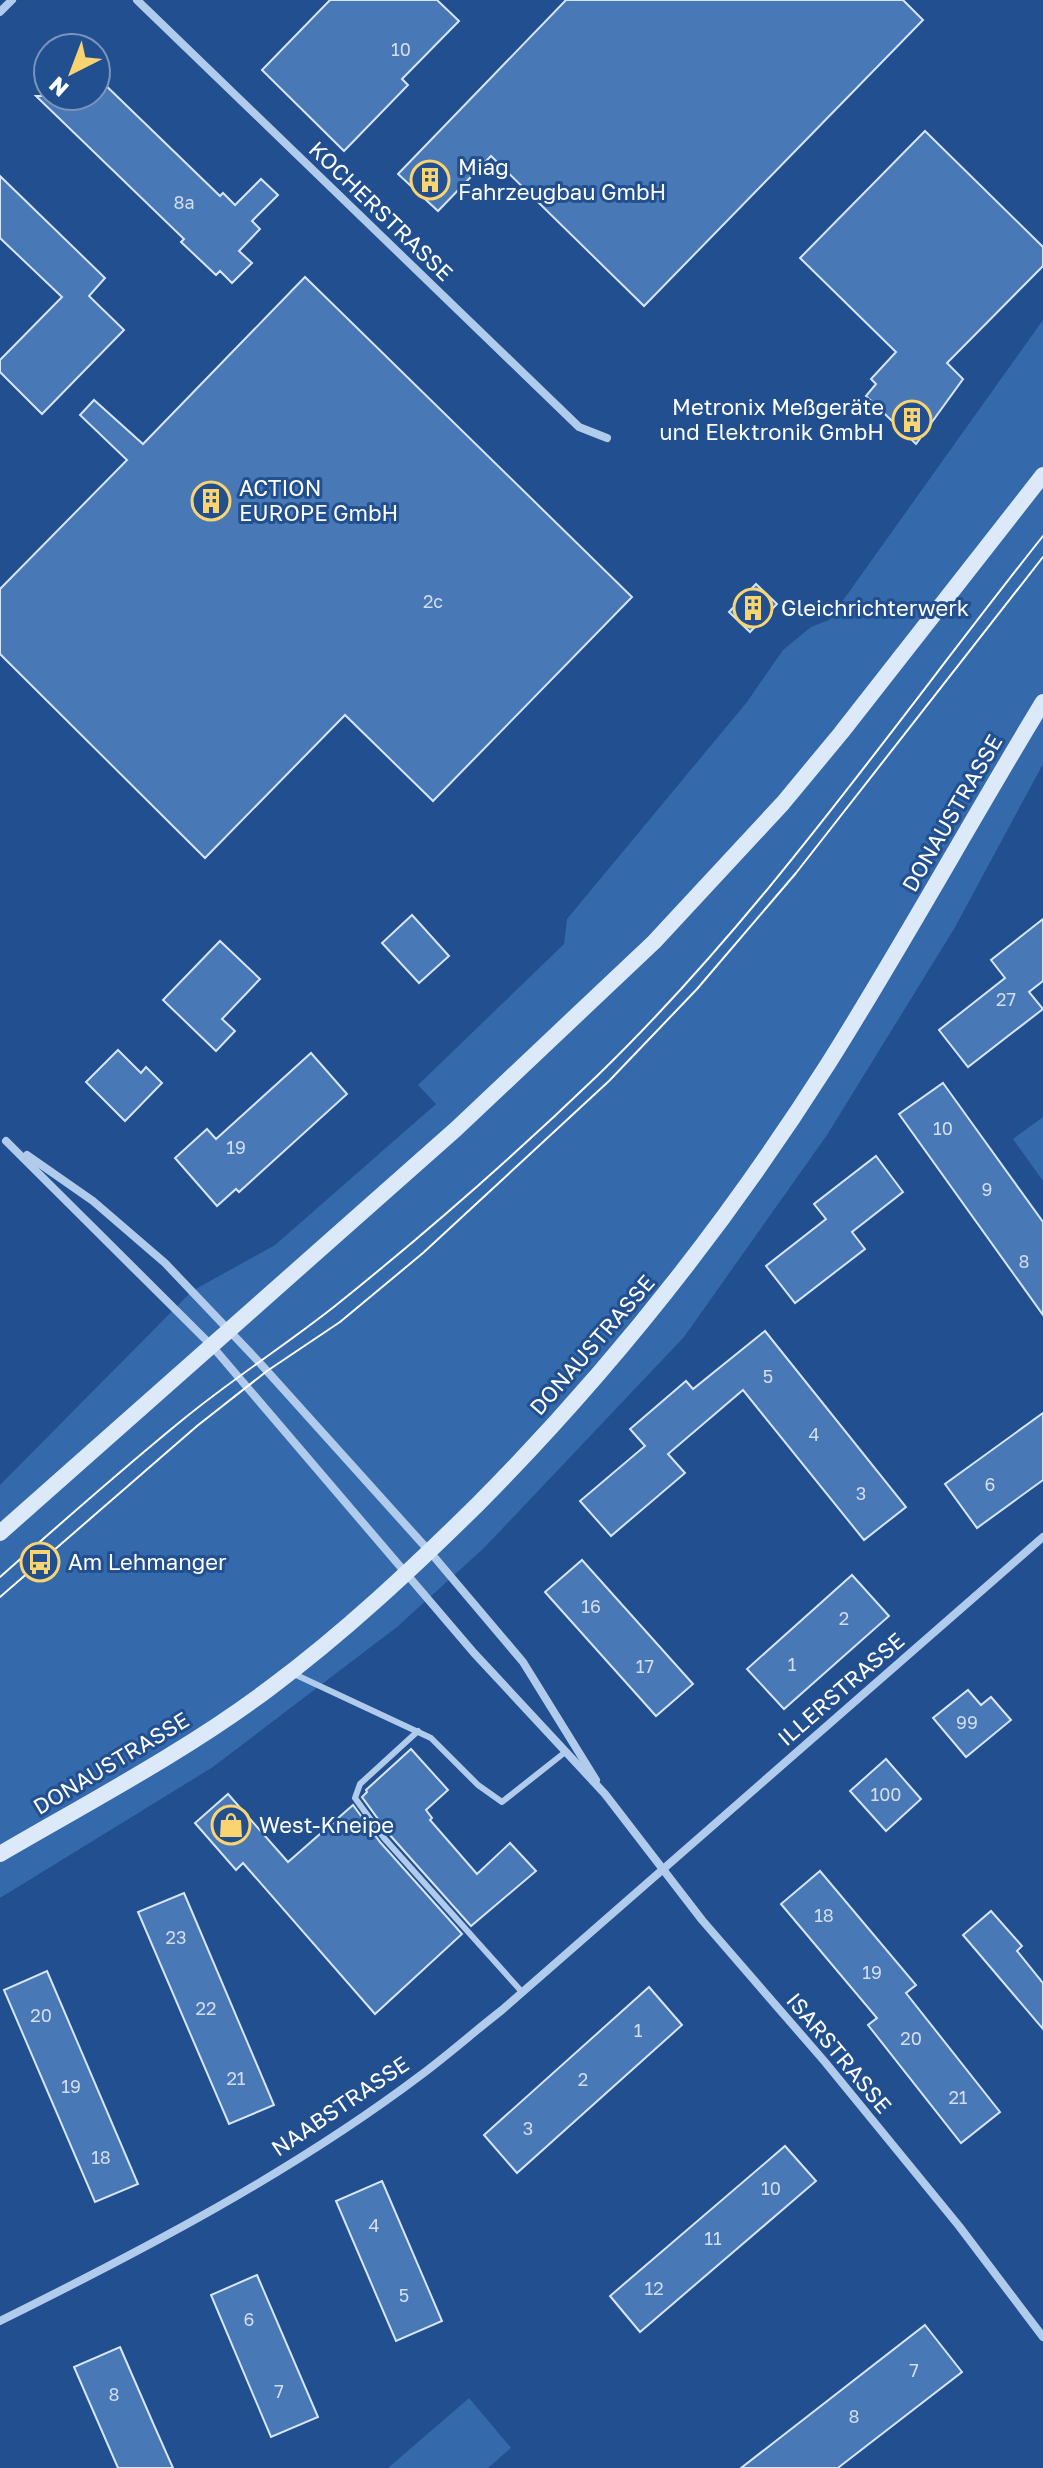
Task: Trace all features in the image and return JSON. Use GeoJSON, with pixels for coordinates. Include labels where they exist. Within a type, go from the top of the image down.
{"type":"FeatureCollection","features":[{"type":"Feature","properties":{"kind":"main road"},"geometry":{"type":"LineString","coordinates":[[0,1533],[456,1129],[665,931],[783,803],[1043,475]]}},
{"type":"Feature","properties":{"kind":"main road","name":"DONAUSTRASSE"},"geometry":{"type":"LineString","coordinates":[[0,1854],[216,1726],[290,1672],[407,1574],[518,1463],[613,1358],[735,1203],[828,1064],[1043,702]]}},
{"type":"Feature","properties":{"kind":"street"},"geometry":{"type":"LineString","coordinates":[[0,12],[12,0]]}},
{"type":"Feature","properties":{"kind":"street","name":"KOCHERSTRASSE"},"geometry":{"type":"LineString","coordinates":[[137,0],[579,427],[607,438]]}},
{"type":"Feature","properties":{"kind":"street"},"geometry":{"type":"LineString","coordinates":[[3,1139],[93,1201],[165,1263],[230,1330]]}},
{"type":"Feature","properties":{"kind":"street"},"geometry":{"type":"LineString","coordinates":[[3,1139],[212,1346]]}},
{"type":"Feature","properties":{"kind":"street","name":"ISARSTRASSE"},"geometry":{"type":"LineString","coordinates":[[230,1330],[430,1552],[523,1662],[605,1794],[702,1920],[825,2062],[959,2226],[1043,2337]]}},
{"type":"Feature","properties":{"kind":"street","name":"ISARSTRASSE"},"geometry":{"type":"LineString","coordinates":[[212,1346],[564,1753],[605,1794]]}},
{"type":"Feature","properties":{"kind":"street","name":"ILLERSTRASSE"},"geometry":{"type":"LineString","coordinates":[[663,1868],[1043,1537]]}},
{"type":"Feature","properties":{"kind":"street","name":"NAABSTRASSE"},"geometry":{"type":"LineString","coordinates":[[0,2321],[128,2257],[234,2197],[420,2076],[522,1992],[663,1868]]}},
{"type":"Feature","properties":{"kind":"lane"},"geometry":{"type":"LineString","coordinates":[[290,1672],[431,1738],[478,1785],[502,1802],[564,1753]]}},
{"type":"Feature","properties":{"kind":"lane"},"geometry":{"type":"LineString","coordinates":[[418,1731],[360,1784],[355,1798],[384,1838],[522,1992]]}},
{"type":"Feature","properties":{"kind":"shaded area"},"geometry":{"type":"Polygon","coordinates":[[[1043,320],[1043,764],[954,929],[827,1135],[684,1337],[484,1548],[397,1627],[213,1767],[0,1898],[0,1485],[192,1291],[275,1245],[436,1104],[418,1085],[564,944],[567,919],[747,702],[783,650],[811,627],[829,620],[1043,320]]]}},
{"type":"Feature","properties":{"kind":"shaded area"},"geometry":{"type":"Polygon","coordinates":[[[1043,1117],[1043,1181],[1013,1139],[1043,1117]]]}},
{"type":"Feature","properties":{"kind":"shaded area"},"geometry":{"type":"Polygon","coordinates":[[[469,2398],[511,2448],[488,2468],[388,2468],[469,2398]]]}},
{"type":"Feature","properties":{"kind":"building"},"geometry":{"type":"Polygon","coordinates":[[[330,0],[437,0],[459,21],[402,79],[408,85],[344,151],[262,70],[330,0]]]}},
{"type":"Feature","properties":{"kind":"building"},"geometry":{"type":"Polygon","coordinates":[[[566,0],[903,0],[923,20],[644,306],[491,156],[438,211],[398,174],[566,0]]]}},
{"type":"Feature","properties":{"kind":"building"},"geometry":{"type":"Polygon","coordinates":[[[112,91],[220,196],[223,193],[235,205],[261,179],[278,195],[252,221],[260,229],[239,251],[252,263],[232,283],[220,271],[216,275],[181,242],[184,239],[53,112],[112,112],[112,91]]]}},
{"type":"Feature","properties":{"kind":"building"},"geometry":{"type":"Polygon","coordinates":[[[925,131],[1043,247],[1043,266],[947,363],[963,379],[916,444],[866,396],[876,384],[871,379],[896,352],[800,258],[925,131]]]}},
{"type":"Feature","properties":{"kind":"building"},"geometry":{"type":"Polygon","coordinates":[[[0,176],[105,278],[89,296],[124,330],[42,414],[0,372],[0,360],[62,297],[0,238],[0,176]]]}},
{"type":"Feature","properties":{"kind":"building"},"geometry":{"type":"Polygon","coordinates":[[[305,277],[632,597],[433,801],[345,715],[205,858],[0,654],[0,589],[127,460],[80,415],[94,400],[143,444],[305,277]]]}},
{"type":"Feature","properties":{"kind":"building","name":"Gleichrichterwerk"},"geometry":{"type":"Polygon","coordinates":[[[756,584],[777,604],[750,632],[729,612],[756,584]]]}},
{"type":"Feature","properties":{"kind":"building"},"geometry":{"type":"Polygon","coordinates":[[[412,915],[449,956],[419,983],[382,943],[412,915]]]}},
{"type":"Feature","properties":{"kind":"building"},"geometry":{"type":"Polygon","coordinates":[[[1043,919],[1043,981],[1029,992],[1043,1009],[968,1067],[939,1030],[1005,978],[991,960],[1043,919]]]}},
{"type":"Feature","properties":{"kind":"building"},"geometry":{"type":"Polygon","coordinates":[[[220,941],[260,979],[222,1019],[235,1031],[216,1051],[163,1000],[220,941]]]}},
{"type":"Feature","properties":{"kind":"building"},"geometry":{"type":"Polygon","coordinates":[[[118,1050],[141,1073],[146,1067],[162,1083],[125,1121],[86,1082],[118,1050]]]}},
{"type":"Feature","properties":{"kind":"building"},"geometry":{"type":"Polygon","coordinates":[[[311,1053],[347,1094],[239,1192],[236,1189],[217,1206],[175,1158],[207,1129],[216,1139],[311,1053]]]}},
{"type":"Feature","properties":{"kind":"building"},"geometry":{"type":"Polygon","coordinates":[[[943,1083],[1043,1222],[1043,1315],[899,1114],[943,1083]]]}},
{"type":"Feature","properties":{"kind":"building"},"geometry":{"type":"Polygon","coordinates":[[[876,1156],[903,1192],[852,1232],[865,1249],[795,1303],[766,1266],[826,1219],[814,1204],[876,1156]]]}},
{"type":"Feature","properties":{"kind":"building"},"geometry":{"type":"Polygon","coordinates":[[[765,1331],[906,1507],[864,1540],[743,1390],[668,1454],[685,1473],[611,1536],[580,1501],[645,1446],[630,1429],[686,1381],[693,1389],[765,1331]]]}},
{"type":"Feature","properties":{"kind":"building"},"geometry":{"type":"Polygon","coordinates":[[[1043,1413],[1043,1480],[977,1528],[945,1484],[1043,1413]]]}},
{"type":"Feature","properties":{"kind":"building"},"geometry":{"type":"Polygon","coordinates":[[[582,1560],[693,1684],[656,1716],[545,1592],[582,1560]]]}},
{"type":"Feature","properties":{"kind":"building"},"geometry":{"type":"Polygon","coordinates":[[[852,1575],[889,1616],[784,1709],[747,1669],[852,1575]]]}},
{"type":"Feature","properties":{"kind":"building"},"geometry":{"type":"Polygon","coordinates":[[[968,1690],[981,1705],[991,1697],[1011,1720],[966,1757],[933,1718],[968,1690]]]}},
{"type":"Feature","properties":{"kind":"building"},"geometry":{"type":"Polygon","coordinates":[[[411,1749],[448,1790],[426,1810],[432,1818],[430,1820],[477,1874],[510,1843],[536,1871],[471,1926],[389,1834],[362,1797],[411,1749]]]}},
{"type":"Feature","properties":{"kind":"building"},"geometry":{"type":"Polygon","coordinates":[[[886,1759],[921,1799],[886,1831],[850,1791],[886,1759]]]}},
{"type":"Feature","properties":{"kind":"building"},"geometry":{"type":"Polygon","coordinates":[[[228,1794],[288,1862],[353,1805],[380,1842],[462,1934],[375,2014],[243,1863],[236,1870],[195,1823],[228,1794]]]}},
{"type":"Feature","properties":{"kind":"building"},"geometry":{"type":"Polygon","coordinates":[[[820,1871],[916,1985],[906,1993],[1000,2112],[961,2143],[868,2025],[877,2018],[781,1904],[820,1871]]]}},
{"type":"Feature","properties":{"kind":"building"},"geometry":{"type":"Polygon","coordinates":[[[184,1893],[274,2105],[229,2124],[138,1912],[184,1893]]]}},
{"type":"Feature","properties":{"kind":"building"},"geometry":{"type":"Polygon","coordinates":[[[991,1911],[1022,1946],[1017,1951],[1043,1983],[1043,2029],[963,1935],[991,1911]]]}},
{"type":"Feature","properties":{"kind":"building"},"geometry":{"type":"Polygon","coordinates":[[[47,1971],[138,2184],[95,2202],[4,1990],[47,1971]]]}},
{"type":"Feature","properties":{"kind":"building"},"geometry":{"type":"Polygon","coordinates":[[[649,1987],[682,2025],[517,2173],[484,2135],[649,1987]]]}},
{"type":"Feature","properties":{"kind":"building"},"geometry":{"type":"Polygon","coordinates":[[[785,2146],[816,2181],[640,2332],[610,2296],[785,2146]]]}},
{"type":"Feature","properties":{"kind":"building"},"geometry":{"type":"Polygon","coordinates":[[[382,2181],[442,2321],[396,2341],[336,2201],[382,2181]]]}},
{"type":"Feature","properties":{"kind":"building"},"geometry":{"type":"Polygon","coordinates":[[[257,2275],[318,2417],[271,2437],[211,2295],[257,2275]]]}},
{"type":"Feature","properties":{"kind":"building"},"geometry":{"type":"Polygon","coordinates":[[[925,2325],[962,2372],[838,2468],[741,2468],[925,2325]]]}},
{"type":"Feature","properties":{"kind":"building"},"geometry":{"type":"Polygon","coordinates":[[[120,2347],[173,2468],[118,2468],[74,2367],[120,2347]]]}},
{"type":"Feature","properties":{"kind":"tram line"},"geometry":{"type":"LineString","coordinates":[[0,1577],[186,1417],[317,1320],[403,1250],[598,1075],[718,948],[774,881],[1043,536]]}},
{"type":"Feature","properties":{"kind":"tram line"},"geometry":{"type":"LineString","coordinates":[[0,1597],[197,1426],[267,1371],[340,1322],[423,1253],[609,1081],[697,989],[796,873],[1043,557]]}},
{"type":"Feature","properties":{"kind":"place","name":"Miag Fahrzeugbau GmbH"},"geometry":{"type":"Point","coordinates":[430,180]}},
{"type":"Feature","properties":{"kind":"place","name":"Metronix Meßgeräte und Elektronik GmbH"},"geometry":{"type":"Point","coordinates":[912,420]}},
{"type":"Feature","properties":{"kind":"place","name":"ACTION EUROPE GmbH"},"geometry":{"type":"Point","coordinates":[211,501]}},
{"type":"Feature","properties":{"kind":"place","name":"Gleichrichterwerk"},"geometry":{"type":"Point","coordinates":[753,608]}},
{"type":"Feature","properties":{"kind":"place","name":"Am Lehmanger"},"geometry":{"type":"Point","coordinates":[40,1562]}},
{"type":"Feature","properties":{"kind":"place","name":"West-Kneipe"},"geometry":{"type":"Point","coordinates":[231,1825]}}]}
